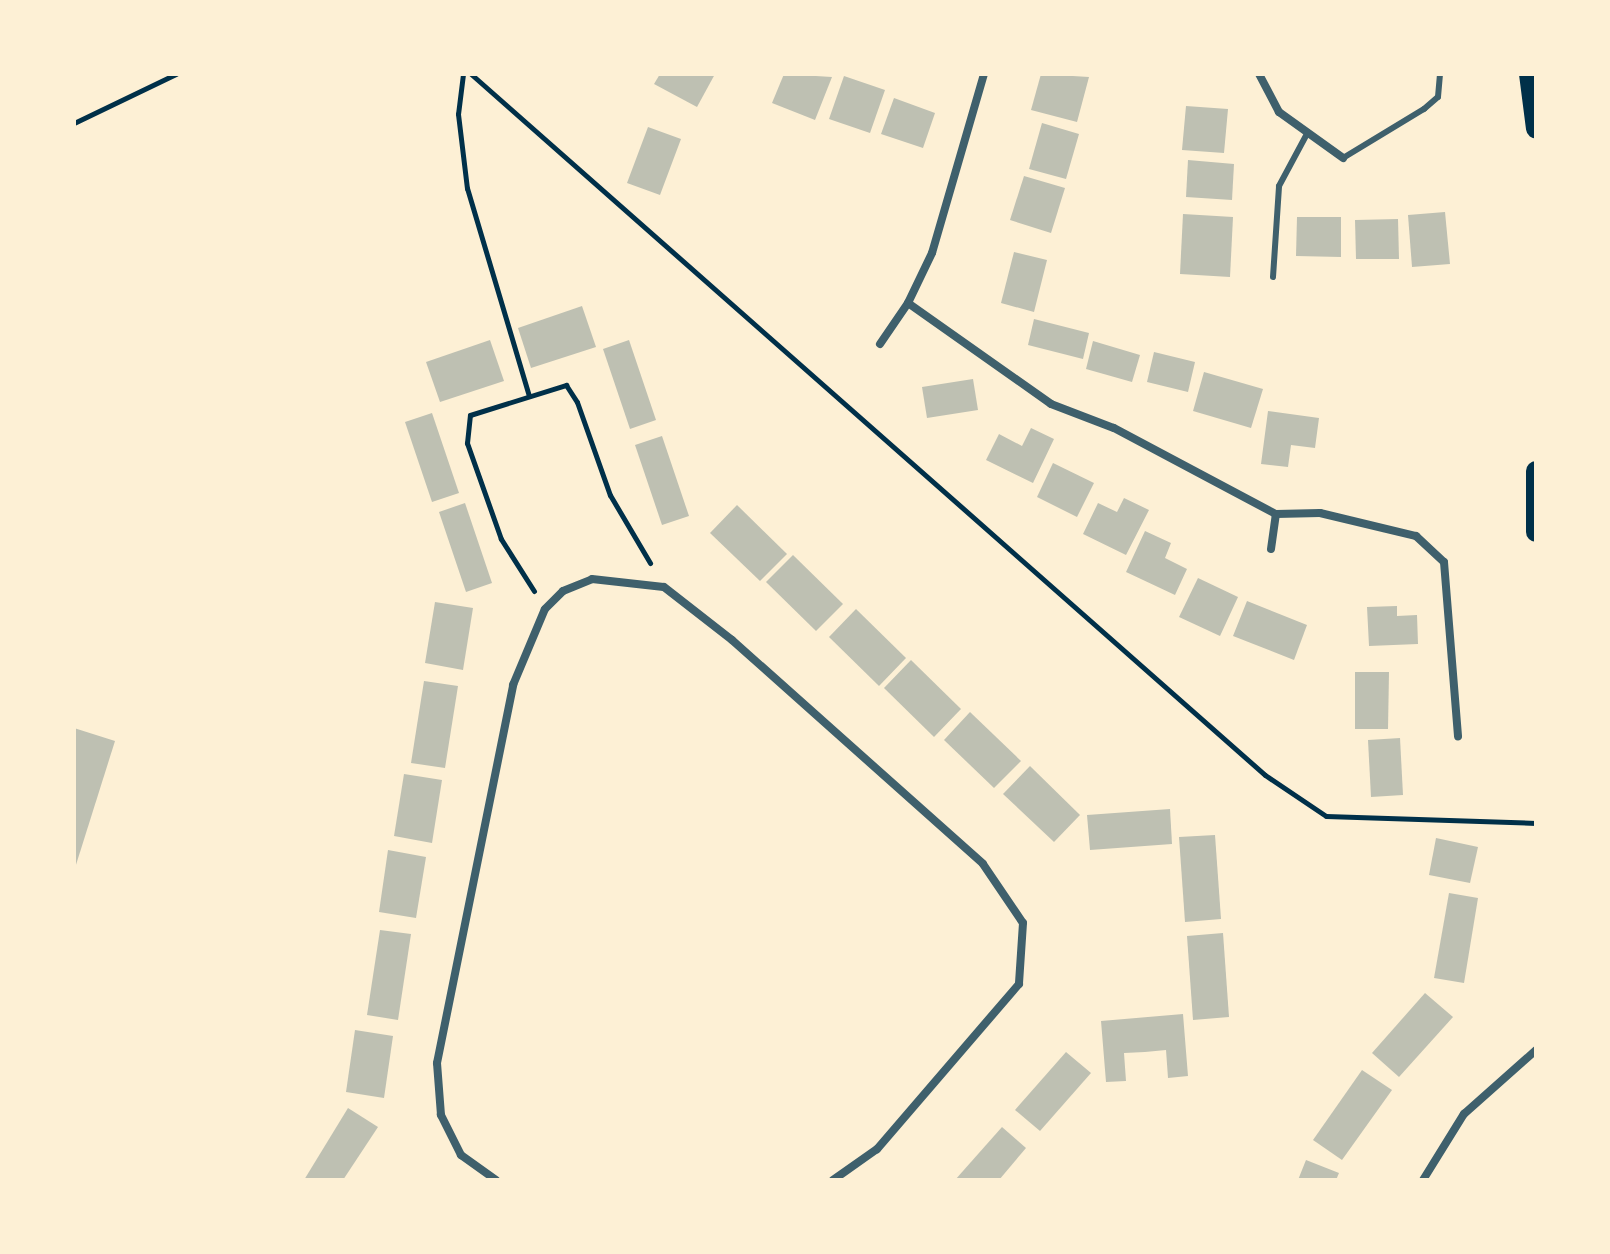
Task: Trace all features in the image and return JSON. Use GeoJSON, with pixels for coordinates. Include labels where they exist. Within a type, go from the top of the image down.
{"type":"FeatureCollection","features":[{"type":"Feature","properties":{"kind":"main road"},"geometry":{"type":"LineString","coordinates":[[1529,74],[1536,129]]}},
{"type":"Feature","properties":{"kind":"main road"},"geometry":{"type":"LineString","coordinates":[[1536,471],[1536,532]]}},
{"type":"Feature","properties":{"kind":"street"},"geometry":{"type":"LineString","coordinates":[[880,344],[908,303],[932,253],[984,74]]}},
{"type":"Feature","properties":{"kind":"street"},"geometry":{"type":"LineString","coordinates":[[1259,74],[1279,112],[1343,158]]}},
{"type":"Feature","properties":{"kind":"street"},"geometry":{"type":"LineString","coordinates":[[908,303],[1051,404],[1114,428],[1276,514],[1320,513],[1363,520],[1416,536],[1444,562],[1458,736]]}},
{"type":"Feature","properties":{"kind":"street"},"geometry":{"type":"LineString","coordinates":[[1271,549],[1276,514]]}},
{"type":"Feature","properties":{"kind":"street"},"geometry":{"type":"LineString","coordinates":[[496,1180],[461,1155],[454,1142],[441,1115],[437,1063],[513,685],[545,609],[563,591],[592,579],[664,587],[732,640],[983,864],[1023,923],[1019,984],[877,1149],[833,1180]]}},
{"type":"Feature","properties":{"kind":"street"},"geometry":{"type":"LineString","coordinates":[[1423,1180],[1464,1114],[1536,1050]]}},
{"type":"Feature","properties":{"kind":"lane"},"geometry":{"type":"LineString","coordinates":[[1343,158],[1424,109],[1438,97],[1440,74]]}},
{"type":"Feature","properties":{"kind":"lane"},"geometry":{"type":"LineString","coordinates":[[1273,277],[1279,186],[1308,132]]}},
{"type":"Feature","properties":{"kind":"path"},"geometry":{"type":"LineString","coordinates":[[74,123],[176,74]]}},
{"type":"Feature","properties":{"kind":"path"},"geometry":{"type":"LineString","coordinates":[[463,74],[458,114],[467,188],[529,396]]}},
{"type":"Feature","properties":{"kind":"path"},"geometry":{"type":"LineString","coordinates":[[471,74],[1265,775],[1326,816],[1536,823]]}},
{"type":"Feature","properties":{"kind":"path"},"geometry":{"type":"LineString","coordinates":[[545,609],[501,539],[467,443],[470,415],[566,385],[577,402],[610,495],[664,587]]}},
{"type":"Feature","properties":{"kind":"building"},"geometry":{"type":"Polygon","coordinates":[[[660,74],[715,74],[697,107],[654,84],[660,74]]]}},
{"type":"Feature","properties":{"kind":"building"},"geometry":{"type":"Polygon","coordinates":[[[784,74],[832,77],[815,120],[772,103],[784,74]]]}},
{"type":"Feature","properties":{"kind":"building"},"geometry":{"type":"Polygon","coordinates":[[[1041,74],[1089,77],[1077,122],[1031,110],[1041,74]]]}},
{"type":"Feature","properties":{"kind":"building"},"geometry":{"type":"Polygon","coordinates":[[[844,76],[885,90],[870,133],[829,119],[844,76]]]}},
{"type":"Feature","properties":{"kind":"building"},"geometry":{"type":"Polygon","coordinates":[[[894,98],[935,113],[923,148],[881,134],[894,98]]]}},
{"type":"Feature","properties":{"kind":"building"},"geometry":{"type":"Polygon","coordinates":[[[1186,106],[1228,109],[1224,153],[1182,150],[1186,106]]]}},
{"type":"Feature","properties":{"kind":"building"},"geometry":{"type":"Polygon","coordinates":[[[1042,123],[1079,134],[1066,179],[1029,169],[1042,123]]]}},
{"type":"Feature","properties":{"kind":"building"},"geometry":{"type":"Polygon","coordinates":[[[648,127],[681,139],[660,195],[627,183],[648,127]]]}},
{"type":"Feature","properties":{"kind":"building"},"geometry":{"type":"Polygon","coordinates":[[[1188,160],[1234,164],[1232,200],[1186,197],[1188,160]]]}},
{"type":"Feature","properties":{"kind":"building"},"geometry":{"type":"Polygon","coordinates":[[[1024,176],[1065,188],[1051,233],[1010,220],[1024,176]]]}},
{"type":"Feature","properties":{"kind":"building"},"geometry":{"type":"Polygon","coordinates":[[[1445,212],[1450,264],[1412,267],[1408,215],[1445,212]]]}},
{"type":"Feature","properties":{"kind":"building"},"geometry":{"type":"Polygon","coordinates":[[[1183,214],[1233,217],[1230,277],[1180,274],[1183,214]]]}},
{"type":"Feature","properties":{"kind":"building"},"geometry":{"type":"Polygon","coordinates":[[[1297,217],[1341,217],[1341,257],[1296,256],[1297,217]]]}},
{"type":"Feature","properties":{"kind":"building"},"geometry":{"type":"Polygon","coordinates":[[[1398,219],[1399,259],[1356,259],[1355,220],[1398,219]]]}},
{"type":"Feature","properties":{"kind":"building"},"geometry":{"type":"Polygon","coordinates":[[[1014,252],[1047,260],[1034,312],[1001,303],[1014,252]]]}},
{"type":"Feature","properties":{"kind":"building"},"geometry":{"type":"Polygon","coordinates":[[[582,306],[596,347],[531,368],[518,328],[582,306]]]}},
{"type":"Feature","properties":{"kind":"building"},"geometry":{"type":"Polygon","coordinates":[[[1034,319],[1089,333],[1083,359],[1028,345],[1034,319]]]}},
{"type":"Feature","properties":{"kind":"building"},"geometry":{"type":"Polygon","coordinates":[[[490,340],[504,381],[440,402],[426,362],[490,340]]]}},
{"type":"Feature","properties":{"kind":"building"},"geometry":{"type":"Polygon","coordinates":[[[629,340],[656,420],[630,429],[603,349],[629,340]]]}},
{"type":"Feature","properties":{"kind":"building"},"geometry":{"type":"Polygon","coordinates":[[[1093,341],[1140,355],[1132,382],[1086,369],[1093,341]]]}},
{"type":"Feature","properties":{"kind":"building"},"geometry":{"type":"Polygon","coordinates":[[[1154,352],[1195,362],[1188,392],[1147,382],[1154,352]]]}},
{"type":"Feature","properties":{"kind":"building"},"geometry":{"type":"Polygon","coordinates":[[[1204,372],[1263,389],[1251,428],[1193,411],[1204,372]]]}},
{"type":"Feature","properties":{"kind":"building"},"geometry":{"type":"Polygon","coordinates":[[[973,379],[978,410],[927,418],[922,387],[973,379]]]}},
{"type":"Feature","properties":{"kind":"building"},"geometry":{"type":"Polygon","coordinates":[[[1268,411],[1319,418],[1315,448],[1291,445],[1288,467],[1261,464],[1268,411]]]}},
{"type":"Feature","properties":{"kind":"building"},"geometry":{"type":"Polygon","coordinates":[[[432,413],[459,493],[432,502],[405,422],[432,413]]]}},
{"type":"Feature","properties":{"kind":"building"},"geometry":{"type":"Polygon","coordinates":[[[1031,428],[1054,439],[1033,483],[986,460],[999,434],[1022,446],[1031,428]]]}},
{"type":"Feature","properties":{"kind":"building"},"geometry":{"type":"Polygon","coordinates":[[[662,436],[689,516],[662,525],[635,445],[662,436]]]}},
{"type":"Feature","properties":{"kind":"building"},"geometry":{"type":"Polygon","coordinates":[[[1053,463],[1094,483],[1077,517],[1037,497],[1053,463]]]}},
{"type":"Feature","properties":{"kind":"building"},"geometry":{"type":"Polygon","coordinates":[[[1124,498],[1149,510],[1126,555],[1083,534],[1098,503],[1117,512],[1124,498]]]}},
{"type":"Feature","properties":{"kind":"building"},"geometry":{"type":"Polygon","coordinates":[[[465,503],[492,583],[466,592],[439,512],[465,503]]]}},
{"type":"Feature","properties":{"kind":"building"},"geometry":{"type":"Polygon","coordinates":[[[737,505],[787,554],[760,581],[710,533],[737,505]]]}},
{"type":"Feature","properties":{"kind":"building"},"geometry":{"type":"Polygon","coordinates":[[[1145,531],[1171,543],[1165,558],[1187,569],[1175,595],[1126,572],[1145,531]]]}},
{"type":"Feature","properties":{"kind":"building"},"geometry":{"type":"Polygon","coordinates":[[[793,555],[843,604],[816,631],[766,582],[793,555]]]}},
{"type":"Feature","properties":{"kind":"building"},"geometry":{"type":"Polygon","coordinates":[[[1198,578],[1238,597],[1220,636],[1179,617],[1198,578]]]}},
{"type":"Feature","properties":{"kind":"building"},"geometry":{"type":"Polygon","coordinates":[[[1247,601],[1307,625],[1294,660],[1233,636],[1247,601]]]}},
{"type":"Feature","properties":{"kind":"building"},"geometry":{"type":"Polygon","coordinates":[[[435,602],[473,608],[463,670],[425,663],[435,602]]]}},
{"type":"Feature","properties":{"kind":"building"},"geometry":{"type":"Polygon","coordinates":[[[1397,606],[1397,616],[1417,615],[1418,644],[1369,646],[1367,607],[1397,606]]]}},
{"type":"Feature","properties":{"kind":"building"},"geometry":{"type":"Polygon","coordinates":[[[856,609],[906,658],[879,686],[829,637],[856,609]]]}},
{"type":"Feature","properties":{"kind":"building"},"geometry":{"type":"Polygon","coordinates":[[[911,660],[961,709],[934,737],[884,688],[911,660]]]}},
{"type":"Feature","properties":{"kind":"building"},"geometry":{"type":"Polygon","coordinates":[[[1355,672],[1389,672],[1388,729],[1355,729],[1355,672]]]}},
{"type":"Feature","properties":{"kind":"building"},"geometry":{"type":"Polygon","coordinates":[[[424,681],[458,686],[445,768],[411,763],[424,681]]]}},
{"type":"Feature","properties":{"kind":"building"},"geometry":{"type":"Polygon","coordinates":[[[970,712],[1021,761],[994,788],[944,740],[970,712]]]}},
{"type":"Feature","properties":{"kind":"building"},"geometry":{"type":"Polygon","coordinates":[[[74,728],[115,741],[75,868],[74,868],[74,728]]]}},
{"type":"Feature","properties":{"kind":"building"},"geometry":{"type":"Polygon","coordinates":[[[1400,738],[1403,795],[1371,797],[1368,740],[1400,738]]]}},
{"type":"Feature","properties":{"kind":"building"},"geometry":{"type":"Polygon","coordinates":[[[1030,766],[1080,815],[1054,842],[1003,794],[1030,766]]]}},
{"type":"Feature","properties":{"kind":"building"},"geometry":{"type":"Polygon","coordinates":[[[404,774],[442,780],[432,843],[394,836],[404,774]]]}},
{"type":"Feature","properties":{"kind":"building"},"geometry":{"type":"Polygon","coordinates":[[[1170,809],[1172,844],[1090,850],[1087,815],[1170,809]]]}},
{"type":"Feature","properties":{"kind":"building"},"geometry":{"type":"Polygon","coordinates":[[[1215,835],[1221,919],[1185,922],[1179,837],[1215,835]]]}},
{"type":"Feature","properties":{"kind":"building"},"geometry":{"type":"Polygon","coordinates":[[[1436,838],[1478,847],[1470,883],[1429,875],[1436,838]]]}},
{"type":"Feature","properties":{"kind":"building"},"geometry":{"type":"Polygon","coordinates":[[[388,850],[426,857],[416,918],[379,912],[388,850]]]}},
{"type":"Feature","properties":{"kind":"building"},"geometry":{"type":"Polygon","coordinates":[[[1449,893],[1478,898],[1464,983],[1434,978],[1449,893]]]}},
{"type":"Feature","properties":{"kind":"building"},"geometry":{"type":"Polygon","coordinates":[[[380,930],[411,934],[398,1020],[367,1015],[380,930]]]}},
{"type":"Feature","properties":{"kind":"building"},"geometry":{"type":"Polygon","coordinates":[[[1223,933],[1229,1017],[1193,1020],[1187,936],[1223,933]]]}},
{"type":"Feature","properties":{"kind":"building"},"geometry":{"type":"Polygon","coordinates":[[[1425,993],[1453,1017],[1399,1077],[1372,1053],[1425,993]]]}},
{"type":"Feature","properties":{"kind":"building"},"geometry":{"type":"Polygon","coordinates":[[[1183,1014],[1188,1076],[1168,1078],[1166,1050],[1124,1053],[1126,1081],[1106,1082],[1101,1021],[1183,1014]]]}},
{"type":"Feature","properties":{"kind":"building"},"geometry":{"type":"Polygon","coordinates":[[[355,1030],[393,1036],[384,1098],[346,1092],[355,1030]]]}},
{"type":"Feature","properties":{"kind":"building"},"geometry":{"type":"Polygon","coordinates":[[[1066,1052],[1091,1073],[1040,1131],[1015,1110],[1066,1052]]]}},
{"type":"Feature","properties":{"kind":"building"},"geometry":{"type":"Polygon","coordinates":[[[1362,1070],[1392,1090],[1342,1160],[1313,1140],[1362,1070]]]}},
{"type":"Feature","properties":{"kind":"building"},"geometry":{"type":"Polygon","coordinates":[[[348,1108],[378,1127],[343,1180],[304,1180],[348,1108]]]}},
{"type":"Feature","properties":{"kind":"building"},"geometry":{"type":"Polygon","coordinates":[[[1002,1127],[1026,1148],[999,1180],[955,1180],[1002,1127]]]}},
{"type":"Feature","properties":{"kind":"building"},"geometry":{"type":"Polygon","coordinates":[[[1306,1160],[1339,1173],[1336,1180],[1298,1180],[1306,1160]]]}}]}
